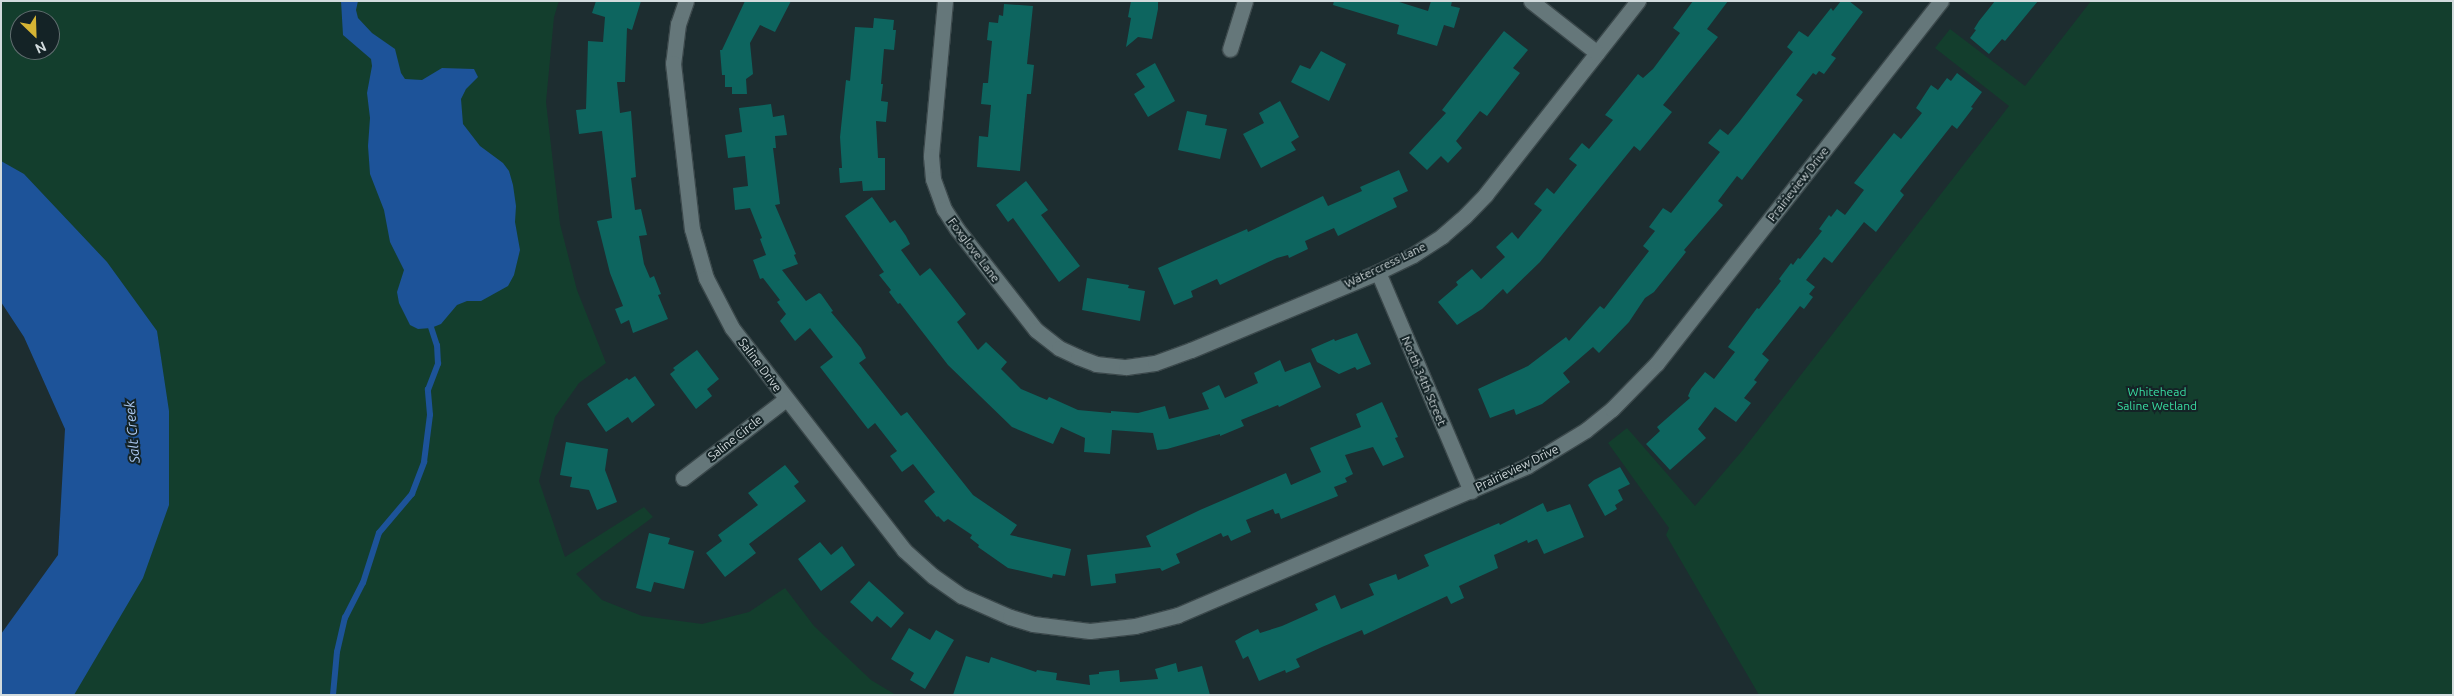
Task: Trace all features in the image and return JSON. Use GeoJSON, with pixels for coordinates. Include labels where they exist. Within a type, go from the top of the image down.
{"type":"FeatureCollection","features":[{"type":"Feature","properties":{"kind":"street","name":"Saline Drive"},"geometry":{"type":"LineString","coordinates":[[686,1],[676,37],[673,78],[692,229],[706,278],[724,315],[786,399],[913,558],[942,583],[962,596],[1010,617],[1033,624]]}},
{"type":"Feature","properties":{"kind":"street","name":"Foxglove Lane"},"geometry":{"type":"LineString","coordinates":[[945,1],[931,156],[933,179],[939,199],[957,229],[1036,330],[1064,350],[1096,364]]}},
{"type":"Feature","properties":{"kind":"street"},"geometry":{"type":"LineString","coordinates":[[1230,49],[1244,1]]}},
{"type":"Feature","properties":{"kind":"street"},"geometry":{"type":"LineString","coordinates":[[1532,1],[1597,53]]}},
{"type":"Feature","properties":{"kind":"street","name":"Watercress Lane"},"geometry":{"type":"LineString","coordinates":[[1096,364],[1136,366],[1166,360],[1378,272],[1428,245],[1476,205],[1638,1]]}},
{"type":"Feature","properties":{"kind":"street","name":"Prairieview Drive"},"geometry":{"type":"LineString","coordinates":[[1033,624],[1090,631],[1164,620],[1471,491],[1527,466],[1564,446],[1596,423],[1628,394],[1657,363],[1941,1]]}},
{"type":"Feature","properties":{"kind":"street","name":"North 34th Street"},"geometry":{"type":"LineString","coordinates":[[1378,272],[1471,491]]}},
{"type":"Feature","properties":{"kind":"street","name":"Saline Circle"},"geometry":{"type":"LineString","coordinates":[[684,478],[786,399]]}},
{"type":"Feature","properties":{"kind":"green space"},"geometry":{"type":"Polygon","coordinates":[[[1,1],[559,1],[554,17],[546,102],[560,224],[577,290],[606,363],[579,383],[555,417],[539,481],[565,557],[644,507],[653,517],[576,574],[602,600],[642,616],[702,624],[749,612],[785,588],[814,626],[871,680],[896,695],[4,695],[108,508],[1,202],[1,1]]]}},
{"type":"Feature","properties":{"kind":"green space","name":"Whitehead Saline Wetland"},"geometry":{"type":"Polygon","coordinates":[[[2091,1],[2453,1],[2453,695],[1759,695],[1666,535],[1669,528],[1608,443],[1627,428],[1695,506],[1742,451],[2009,106],[1935,48],[1950,29],[2025,86],[2091,1]]]}},
{"type":"Feature","properties":{"kind":"water"},"geometry":{"type":"Polygon","coordinates":[[[341,1],[358,1],[356,10],[358,18],[372,33],[395,49],[401,73],[405,79],[422,80],[442,68],[474,69],[478,77],[466,89],[461,99],[463,124],[480,146],[503,163],[509,171],[513,185],[516,206],[515,222],[520,250],[514,275],[508,286],[481,301],[467,301],[457,305],[441,324],[431,328],[418,329],[410,325],[399,303],[397,292],[404,270],[390,242],[384,210],[370,174],[368,146],[370,118],[367,93],[372,66],[371,59],[343,35],[341,1]]]}},
{"type":"Feature","properties":{"kind":"water","name":"Salt Creek"},"geometry":{"type":"Polygon","coordinates":[[[1,161],[24,174],[107,262],[157,331],[169,411],[169,505],[143,578],[74,695],[1,695],[1,634],[58,555],[65,429],[24,337],[1,302],[1,161]]]}},
{"type":"Feature","properties":{"kind":"building"},"geometry":{"type":"Polygon","coordinates":[[[596,1],[641,1],[632,30],[627,28],[625,82],[617,82],[620,113],[631,111],[636,177],[631,178],[635,210],[641,209],[647,235],[639,236],[644,264],[650,278],[654,276],[661,294],[658,295],[668,319],[633,333],[629,320],[621,324],[615,309],[623,306],[610,273],[597,221],[612,218],[602,131],[579,134],[576,110],[586,109],[588,41],[603,42],[605,17],[592,13],[596,1]]]}},
{"type":"Feature","properties":{"kind":"building"},"geometry":{"type":"Polygon","coordinates":[[[745,1],[791,1],[775,32],[760,25],[750,43],[753,74],[746,79],[747,94],[732,94],[732,87],[725,87],[725,75],[722,75],[720,50],[722,50],[745,1]]]}},
{"type":"Feature","properties":{"kind":"building"},"geometry":{"type":"Polygon","coordinates":[[[1131,1],[1158,1],[1158,9],[1152,39],[1138,37],[1126,47],[1131,18],[1128,17],[1131,1]]]}},
{"type":"Feature","properties":{"kind":"building"},"geometry":{"type":"Polygon","coordinates":[[[1334,1],[1396,1],[1428,11],[1431,1],[1452,1],[1451,6],[1460,8],[1454,28],[1444,25],[1437,46],[1397,34],[1399,25],[1333,5],[1334,1]]]}},
{"type":"Feature","properties":{"kind":"building"},"geometry":{"type":"Polygon","coordinates":[[[1693,1],[1728,1],[1707,29],[1718,37],[1663,105],[1672,112],[1640,151],[1634,146],[1540,262],[1507,294],[1503,289],[1482,309],[1457,325],[1438,302],[1458,285],[1456,282],[1472,269],[1481,279],[1505,257],[1496,247],[1512,232],[1518,239],[1542,210],[1534,204],[1547,188],[1554,194],[1577,165],[1569,159],[1582,143],[1589,149],[1613,120],[1605,115],[1638,74],[1643,78],[1653,69],[1680,33],[1673,28],[1693,1]]]}},
{"type":"Feature","properties":{"kind":"building"},"geometry":{"type":"Polygon","coordinates":[[[1841,1],[1849,1],[1863,12],[1831,55],[1836,58],[1824,74],[1819,71],[1816,75],[1813,73],[1796,95],[1803,100],[1742,180],[1737,176],[1718,201],[1723,205],[1684,250],[1686,252],[1654,292],[1645,298],[1629,322],[1599,353],[1593,347],[1563,373],[1570,382],[1542,404],[1516,415],[1514,409],[1490,418],[1478,389],[1528,366],[1566,337],[1569,341],[1600,306],[1604,309],[1649,251],[1643,246],[1655,231],[1649,227],[1663,208],[1671,213],[1720,152],[1708,143],[1720,129],[1728,135],[1739,122],[1793,52],[1787,47],[1799,31],[1808,37],[1831,8],[1833,11],[1841,1]]]}},
{"type":"Feature","properties":{"kind":"building"},"geometry":{"type":"Polygon","coordinates":[[[1995,1],[2038,1],[2005,41],[2002,39],[1989,54],[1970,38],[1976,30],[1974,29],[1979,21],[1995,1]]]}},
{"type":"Feature","properties":{"kind":"building"},"geometry":{"type":"Polygon","coordinates":[[[1004,4],[1033,6],[1027,64],[1034,65],[1031,94],[1027,94],[1020,171],[977,167],[979,136],[988,137],[991,105],[981,104],[983,83],[988,83],[992,41],[987,40],[989,22],[998,23],[999,15],[1003,16],[1004,4]]]}},
{"type":"Feature","properties":{"kind":"building"},"geometry":{"type":"Polygon","coordinates":[[[874,18],[894,20],[893,30],[896,30],[894,50],[884,49],[881,101],[888,102],[886,122],[876,121],[878,158],[885,158],[885,190],[863,191],[862,181],[840,183],[839,168],[842,168],[840,137],[846,80],[850,81],[855,27],[873,28],[874,18]]]}},
{"type":"Feature","properties":{"kind":"building"},"geometry":{"type":"Polygon","coordinates":[[[1504,31],[1528,50],[1513,68],[1520,73],[1487,116],[1480,111],[1456,141],[1462,148],[1448,163],[1441,156],[1427,170],[1409,153],[1446,113],[1442,110],[1504,31]]]}},
{"type":"Feature","properties":{"kind":"building"},"geometry":{"type":"Polygon","coordinates":[[[1321,51],[1346,64],[1329,101],[1291,82],[1300,65],[1310,69],[1321,51]]]}},
{"type":"Feature","properties":{"kind":"building"},"geometry":{"type":"Polygon","coordinates":[[[1155,63],[1175,101],[1148,117],[1134,94],[1145,87],[1136,74],[1155,63]]]}},
{"type":"Feature","properties":{"kind":"building"},"geometry":{"type":"Polygon","coordinates":[[[1957,73],[1982,92],[1971,107],[1973,108],[1957,129],[1952,125],[1900,191],[1904,195],[1876,232],[1864,222],[1832,263],[1824,257],[1806,280],[1815,287],[1809,294],[1813,297],[1804,309],[1800,306],[1762,354],[1769,360],[1754,380],[1757,382],[1744,398],[1751,403],[1736,422],[1715,407],[1698,429],[1706,438],[1670,470],[1646,444],[1660,431],[1657,427],[1690,398],[1688,396],[1691,389],[1705,372],[1714,379],[1735,352],[1728,347],[1757,308],[1759,309],[1781,281],[1779,279],[1791,263],[1793,265],[1798,258],[1800,259],[1822,231],[1819,229],[1829,215],[1831,217],[1837,209],[1845,215],[1864,190],[1854,183],[1894,133],[1901,139],[1922,113],[1916,108],[1931,85],[1938,90],[1947,78],[1951,81],[1957,73]]]}},
{"type":"Feature","properties":{"kind":"building"},"geometry":{"type":"Polygon","coordinates":[[[1280,101],[1299,137],[1291,142],[1296,150],[1261,168],[1243,134],[1264,123],[1259,113],[1280,101]]]}},
{"type":"Feature","properties":{"kind":"building"},"geometry":{"type":"Polygon","coordinates":[[[771,104],[773,117],[784,115],[787,135],[775,136],[776,148],[773,148],[780,204],[775,205],[796,254],[794,255],[798,264],[782,270],[806,301],[819,293],[821,294],[833,311],[831,312],[861,348],[866,358],[859,363],[901,416],[907,412],[973,495],[1017,525],[1010,535],[1071,549],[1065,576],[1053,574],[1052,578],[1008,568],[978,547],[979,545],[970,538],[972,535],[948,519],[944,522],[937,517],[924,501],[935,492],[913,464],[902,472],[890,456],[897,451],[875,423],[868,429],[820,367],[833,357],[810,328],[795,341],[780,321],[786,314],[777,302],[780,300],[763,278],[760,279],[753,260],[766,255],[760,239],[762,238],[750,208],[735,210],[733,188],[748,186],[745,156],[728,158],[725,135],[742,132],[739,108],[771,104]]]}},
{"type":"Feature","properties":{"kind":"building"},"geometry":{"type":"Polygon","coordinates":[[[1187,111],[1207,115],[1205,125],[1227,129],[1220,159],[1178,150],[1187,111]]]}},
{"type":"Feature","properties":{"kind":"building"},"geometry":{"type":"Polygon","coordinates":[[[1399,170],[1408,191],[1393,198],[1397,207],[1338,236],[1334,228],[1305,241],[1308,249],[1289,258],[1288,255],[1277,258],[1220,285],[1217,279],[1191,291],[1193,297],[1174,305],[1158,268],[1247,229],[1248,232],[1323,196],[1328,206],[1362,191],[1360,187],[1399,170]]]}},
{"type":"Feature","properties":{"kind":"building"},"geometry":{"type":"Polygon","coordinates":[[[1026,181],[1048,210],[1041,215],[1080,266],[1059,282],[1013,218],[1008,222],[996,205],[1026,181]]]}},
{"type":"Feature","properties":{"kind":"building"},"geometry":{"type":"Polygon","coordinates":[[[872,197],[890,223],[895,220],[906,236],[910,244],[901,250],[920,276],[930,268],[966,314],[957,322],[978,350],[986,342],[1007,362],[1001,369],[1021,389],[1047,400],[1049,397],[1078,410],[1138,413],[1165,406],[1169,419],[1209,409],[1202,393],[1219,385],[1225,398],[1258,383],[1254,373],[1280,360],[1285,372],[1310,362],[1321,387],[1279,407],[1278,405],[1241,420],[1244,426],[1220,436],[1220,434],[1167,449],[1157,450],[1153,433],[1112,430],[1110,454],[1084,452],[1085,438],[1061,427],[1053,444],[1012,427],[948,365],[900,303],[898,304],[889,292],[891,290],[879,275],[884,272],[845,216],[872,197]]]}},
{"type":"Feature","properties":{"kind":"building"},"geometry":{"type":"Polygon","coordinates":[[[1087,278],[1129,285],[1128,288],[1145,291],[1140,321],[1082,310],[1087,278]]]}},
{"type":"Feature","properties":{"kind":"building"},"geometry":{"type":"Polygon","coordinates":[[[1357,333],[1371,364],[1357,370],[1355,367],[1339,374],[1317,362],[1311,349],[1334,339],[1335,341],[1357,333]]]}},
{"type":"Feature","properties":{"kind":"building"},"geometry":{"type":"Polygon","coordinates":[[[697,350],[719,379],[707,389],[712,396],[696,409],[670,374],[675,370],[673,368],[697,350]]]}},
{"type":"Feature","properties":{"kind":"building"},"geometry":{"type":"Polygon","coordinates":[[[635,376],[655,405],[632,423],[628,417],[606,432],[587,404],[627,378],[629,380],[635,376]]]}},
{"type":"Feature","properties":{"kind":"building"},"geometry":{"type":"Polygon","coordinates":[[[1382,402],[1398,437],[1395,438],[1404,457],[1383,466],[1373,447],[1345,455],[1353,474],[1345,478],[1347,482],[1334,487],[1338,496],[1281,519],[1279,513],[1275,514],[1273,509],[1246,520],[1251,532],[1231,541],[1228,535],[1223,537],[1221,533],[1176,554],[1180,563],[1162,571],[1160,568],[1115,574],[1116,583],[1091,586],[1087,555],[1151,547],[1146,536],[1200,510],[1286,473],[1291,485],[1321,472],[1310,448],[1361,427],[1356,414],[1382,402]]]}},
{"type":"Feature","properties":{"kind":"building"},"geometry":{"type":"Polygon","coordinates":[[[566,442],[608,449],[605,470],[617,502],[597,510],[589,490],[570,487],[572,477],[560,475],[566,442]]]}},
{"type":"Feature","properties":{"kind":"building"},"geometry":{"type":"Polygon","coordinates":[[[785,465],[799,482],[794,486],[806,501],[749,544],[756,553],[725,577],[706,553],[722,541],[718,535],[758,505],[748,493],[785,465]]]}},
{"type":"Feature","properties":{"kind":"building"},"geometry":{"type":"Polygon","coordinates":[[[1620,467],[1630,484],[1618,490],[1623,500],[1615,505],[1617,509],[1605,516],[1588,485],[1620,467]]]}},
{"type":"Feature","properties":{"kind":"building"},"geometry":{"type":"Polygon","coordinates":[[[1543,503],[1547,512],[1570,504],[1584,537],[1544,554],[1537,539],[1528,543],[1527,540],[1494,555],[1498,568],[1459,586],[1464,598],[1451,604],[1447,596],[1364,635],[1362,630],[1296,659],[1300,667],[1286,673],[1285,670],[1259,681],[1248,656],[1243,659],[1235,641],[1243,636],[1258,629],[1260,633],[1282,626],[1318,610],[1315,604],[1335,595],[1341,609],[1374,595],[1369,584],[1396,574],[1398,580],[1429,566],[1424,555],[1499,523],[1500,525],[1543,503]]]}},
{"type":"Feature","properties":{"kind":"building"},"geometry":{"type":"Polygon","coordinates":[[[649,533],[670,538],[668,544],[694,551],[684,589],[654,582],[651,592],[636,588],[649,533]]]}},
{"type":"Feature","properties":{"kind":"building"},"geometry":{"type":"Polygon","coordinates":[[[820,542],[831,555],[842,546],[855,565],[821,591],[798,559],[820,542]]]}},
{"type":"Feature","properties":{"kind":"building"},"geometry":{"type":"Polygon","coordinates":[[[869,581],[904,613],[891,628],[877,616],[872,622],[850,602],[869,581]]]}},
{"type":"Feature","properties":{"kind":"building"},"geometry":{"type":"Polygon","coordinates":[[[909,628],[930,640],[936,630],[954,640],[925,689],[910,680],[914,673],[891,659],[909,628]]]}},
{"type":"Feature","properties":{"kind":"building"},"geometry":{"type":"Polygon","coordinates":[[[966,656],[989,663],[991,657],[1036,672],[1037,670],[1057,673],[1056,680],[1090,685],[1089,675],[1099,674],[1099,672],[1119,670],[1120,682],[1158,679],[1155,669],[1176,663],[1178,672],[1202,666],[1210,695],[953,695],[966,656]]]}},
{"type":"Feature","properties":{"kind":"waterway"},"geometry":{"type":"LineString","coordinates":[[333,695],[337,652],[345,618],[363,583],[379,533],[412,494],[424,462],[430,415],[428,390],[438,364],[437,346],[431,328]]}}]}
